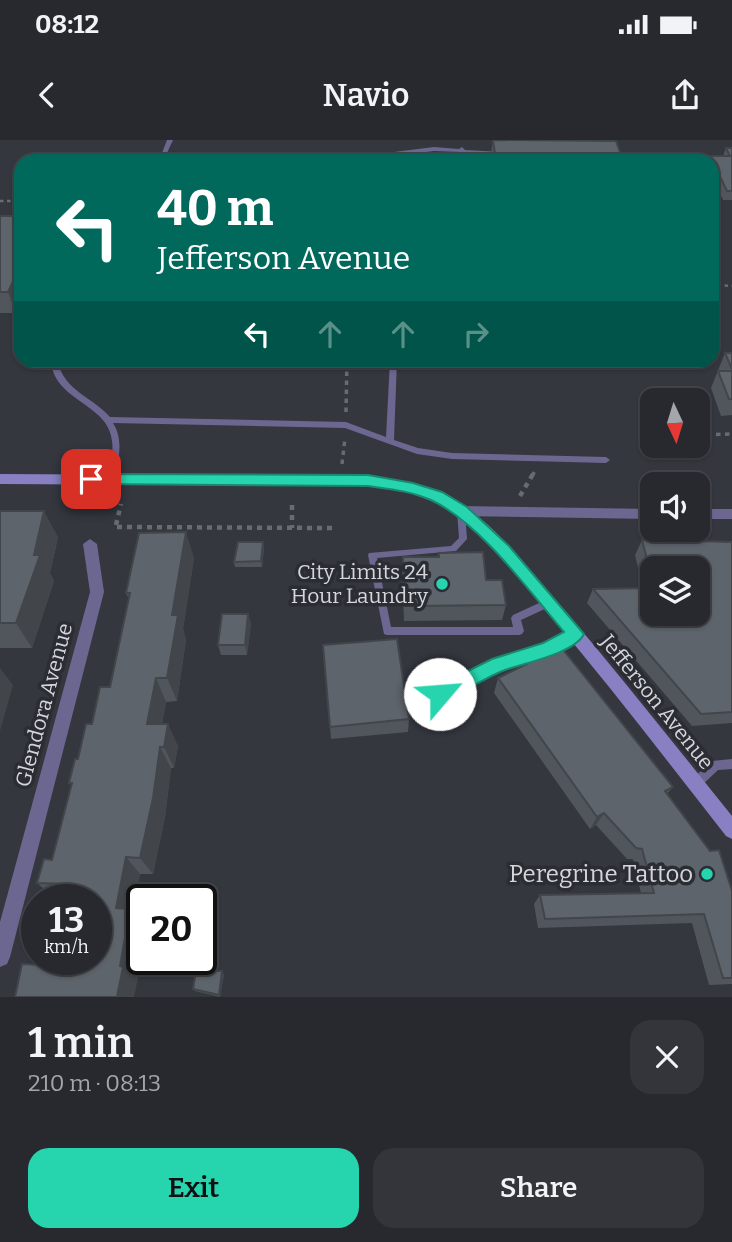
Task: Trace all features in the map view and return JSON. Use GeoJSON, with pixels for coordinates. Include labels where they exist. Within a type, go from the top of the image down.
{"type":"FeatureCollection","features":[{"type":"Feature","properties":{"kind":"street","name":"Jefferson Avenue"},"geometry":{"type":"LineString","coordinates":[[0,479],[378,482],[408,486],[436,496],[461,511],[503,551],[576,634],[732,830]]}},
{"type":"Feature","properties":{"kind":"street"},"geometry":{"type":"LineString","coordinates":[[461,511],[640,514]]}},
{"type":"Feature","properties":{"kind":"street"},"geometry":{"type":"LineString","coordinates":[[710,514],[732,514]]}},
{"type":"Feature","properties":{"kind":"street","name":"Glendora Avenue"},"geometry":{"type":"LineString","coordinates":[[0,957],[97,592],[90,544]]}},
{"type":"Feature","properties":{"kind":"lane"},"geometry":{"type":"LineString","coordinates":[[462,149],[462,154]]}},
{"type":"Feature","properties":{"kind":"lane"},"geometry":{"type":"LineString","coordinates":[[390,154],[414,150],[462,149],[508,152]]}},
{"type":"Feature","properties":{"kind":"lane"},"geometry":{"type":"LineString","coordinates":[[54,368],[65,386],[110,420],[116,439],[112,479]]}},
{"type":"Feature","properties":{"kind":"lane"},"geometry":{"type":"LineString","coordinates":[[390,440],[394,368]]}},
{"type":"Feature","properties":{"kind":"lane"},"geometry":{"type":"LineString","coordinates":[[110,420],[346,425],[417,450],[452,456],[606,460]]}},
{"type":"Feature","properties":{"kind":"lane"},"geometry":{"type":"LineString","coordinates":[[461,511],[463,540],[453,549],[372,555],[387,631],[519,631],[516,618],[548,603]]}},
{"type":"Feature","properties":{"kind":"lane"},"geometry":{"type":"LineString","coordinates":[[440,694],[498,665],[548,649],[576,634]]}},
{"type":"Feature","properties":{"kind":"lane"},"geometry":{"type":"LineString","coordinates":[[695,784],[716,765],[732,764]]}},
{"type":"Feature","properties":{"kind":"path"},"geometry":{"type":"LineString","coordinates":[[710,435],[732,434]]}},
{"type":"Feature","properties":{"kind":"path"},"geometry":{"type":"LineString","coordinates":[[521,500],[519,493],[539,467],[538,458]]}},
{"type":"Feature","properties":{"kind":"path"},"geometry":{"type":"LineString","coordinates":[[121,505],[117,526],[332,528]]}},
{"type":"Feature","properties":{"kind":"path"},"geometry":{"type":"LineString","coordinates":[[292,505],[292,528]]}},
{"type":"Feature","properties":{"kind":"building"},"geometry":{"type":"Polygon","coordinates":[[[493,140],[616,141],[621,154],[495,154],[493,140]]]}},
{"type":"Feature","properties":{"kind":"building"},"geometry":{"type":"Polygon","coordinates":[[[726,148],[732,148],[732,191],[727,191],[719,175],[719,156],[730,156],[726,148]]]}},
{"type":"Feature","properties":{"kind":"building"},"geometry":{"type":"Polygon","coordinates":[[[0,216],[14,216],[14,280],[8,292],[0,292],[0,216]]]}},
{"type":"Feature","properties":{"kind":"building"},"geometry":{"type":"Polygon","coordinates":[[[725,353],[732,353],[732,369],[725,353]]]}},
{"type":"Feature","properties":{"kind":"building"},"geometry":{"type":"Polygon","coordinates":[[[718,371],[732,371],[732,399],[729,399],[718,371]]]}},
{"type":"Feature","properties":{"kind":"building"},"geometry":{"type":"Polygon","coordinates":[[[0,511],[44,511],[34,555],[40,555],[16,623],[0,623],[0,511]]]}},
{"type":"Feature","properties":{"kind":"building"},"geometry":{"type":"Polygon","coordinates":[[[186,532],[172,615],[178,615],[167,678],[156,678],[147,724],[168,724],[164,747],[160,747],[153,798],[140,858],[126,857],[116,908],[126,909],[126,932],[120,966],[123,967],[117,997],[15,997],[21,969],[21,975],[112,975],[112,884],[37,883],[44,859],[52,860],[72,783],[69,783],[75,759],[78,759],[86,724],[92,724],[100,687],[110,687],[130,593],[126,593],[139,533],[186,532]]]}},
{"type":"Feature","properties":{"kind":"building"},"geometry":{"type":"Polygon","coordinates":[[[238,542],[263,542],[261,561],[234,562],[238,542]]]}},
{"type":"Feature","properties":{"kind":"building"},"geometry":{"type":"Polygon","coordinates":[[[643,542],[732,542],[732,712],[701,714],[593,589],[640,588],[640,626],[710,626],[710,556],[646,556],[643,542]]]}},
{"type":"Feature","properties":{"kind":"building","name":"City Limits 24 Hour Laundry"},"geometry":{"type":"Polygon","coordinates":[[[483,552],[486,580],[502,580],[506,605],[405,606],[403,557],[439,557],[439,553],[483,552]]]}},
{"type":"Feature","properties":{"kind":"building"},"geometry":{"type":"Polygon","coordinates":[[[222,614],[248,614],[245,645],[218,645],[222,614]]]}},
{"type":"Feature","properties":{"kind":"building"},"geometry":{"type":"Polygon","coordinates":[[[397,639],[409,719],[330,727],[323,645],[397,639]]]}},
{"type":"Feature","properties":{"kind":"building"},"geometry":{"type":"Polygon","coordinates":[[[561,647],[673,787],[665,791],[710,851],[719,850],[732,891],[732,978],[723,978],[704,914],[545,919],[540,895],[654,893],[642,849],[636,848],[604,813],[597,817],[498,678],[561,647]]]}},
{"type":"Feature","properties":{"kind":"building"},"geometry":{"type":"Polygon","coordinates":[[[217,971],[222,971],[219,995],[193,989],[195,975],[217,975],[217,971]]]}},
{"type":"Feature","properties":{"kind":"place","name":"City Limits 24 Hour Laundry"},"geometry":{"type":"Point","coordinates":[442,584]}},
{"type":"Feature","properties":{"kind":"place","name":"Peregrine Tattoo"},"geometry":{"type":"Point","coordinates":[707,874]}},
{"type":"Feature","properties":{"kind":"route"},"geometry":{"type":"LineString","coordinates":[[91,479],[368,481],[408,486],[436,496],[461,511],[503,551],[576,634],[548,649],[498,665],[440,694]]}}]}
